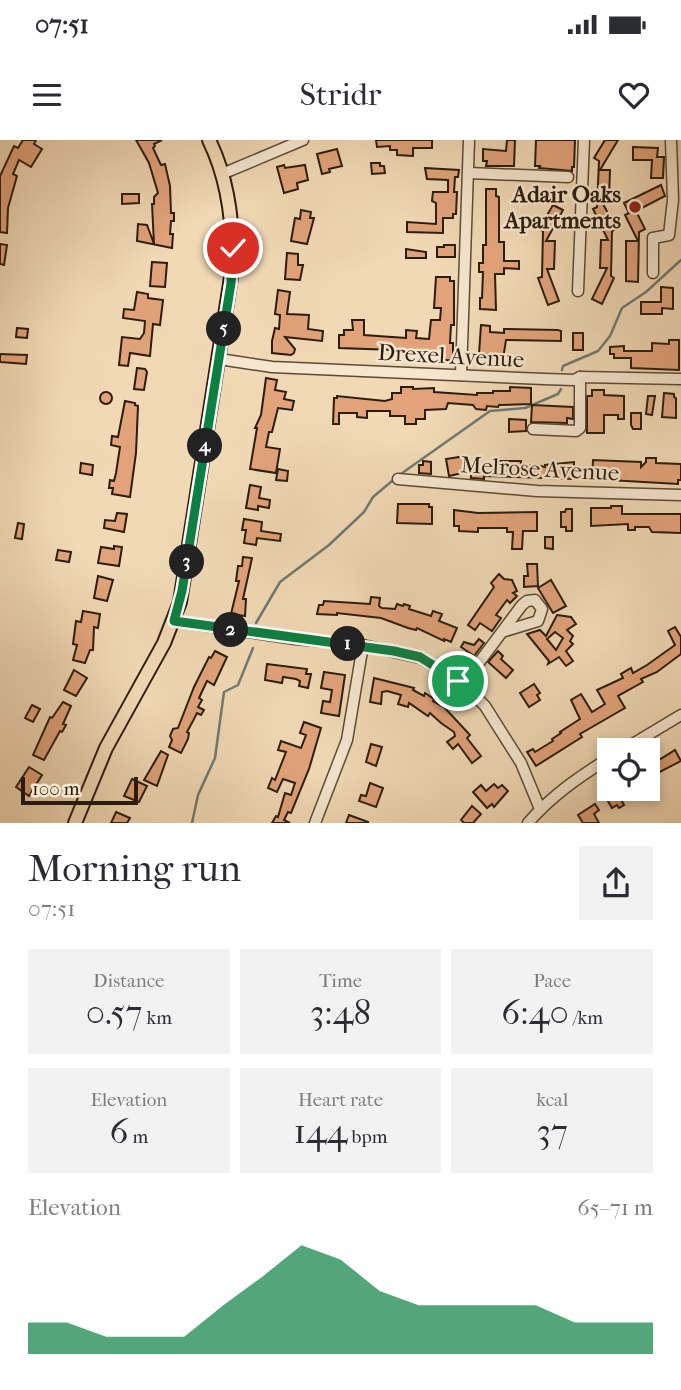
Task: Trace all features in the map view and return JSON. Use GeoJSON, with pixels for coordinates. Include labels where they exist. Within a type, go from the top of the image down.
{"type":"FeatureCollection","features":[{"type":"Feature","properties":{"kind":"main road"},"geometry":{"type":"LineString","coordinates":[[75,823],[92,778],[113,735],[158,656],[174,621],[182,591],[231,283],[233,248],[230,211],[222,174],[209,140]]}},
{"type":"Feature","properties":{"kind":"street"},"geometry":{"type":"LineString","coordinates":[[222,174],[303,140]]}},
{"type":"Feature","properties":{"kind":"street"},"geometry":{"type":"LineString","coordinates":[[461,375],[469,140]]}},
{"type":"Feature","properties":{"kind":"street"},"geometry":{"type":"LineString","coordinates":[[578,291],[584,140]]}},
{"type":"Feature","properties":{"kind":"street"},"geometry":{"type":"LineString","coordinates":[[653,273],[653,238],[669,235],[673,200],[671,140]]}},
{"type":"Feature","properties":{"kind":"street"},"geometry":{"type":"LineString","coordinates":[[469,173],[568,177]]}},
{"type":"Feature","properties":{"kind":"street","name":"Drexel Avenue"},"geometry":{"type":"LineString","coordinates":[[219,359],[272,367],[544,379],[681,379]]}},
{"type":"Feature","properties":{"kind":"street"},"geometry":{"type":"LineString","coordinates":[[533,429],[576,431],[580,428],[580,377]]}},
{"type":"Feature","properties":{"kind":"street","name":"Melrose Avenue"},"geometry":{"type":"LineString","coordinates":[[398,479],[537,491],[681,495]]}},
{"type":"Feature","properties":{"kind":"street"},"geometry":{"type":"LineString","coordinates":[[174,621],[295,639],[363,645],[420,657],[463,684],[485,706],[521,763],[540,809]]}},
{"type":"Feature","properties":{"kind":"street"},"geometry":{"type":"LineString","coordinates":[[463,684],[505,631]]}},
{"type":"Feature","properties":{"kind":"street"},"geometry":{"type":"LineString","coordinates":[[315,823],[347,740],[363,645]]}},
{"type":"Feature","properties":{"kind":"street"},"geometry":{"type":"LineString","coordinates":[[643,738],[681,715]]}},
{"type":"Feature","properties":{"kind":"street"},"geometry":{"type":"LineString","coordinates":[[528,823],[540,809],[597,765]]}},
{"type":"Feature","properties":{"kind":"building"},"geometry":{"type":"Polygon","coordinates":[[[23,140],[36,140],[34,144],[42,149],[31,167],[19,160],[13,174],[17,176],[8,208],[7,233],[0,232],[0,176],[14,146],[18,148],[23,140]]]}},
{"type":"Feature","properties":{"kind":"building"},"geometry":{"type":"Polygon","coordinates":[[[136,140],[162,140],[154,144],[153,148],[161,165],[165,164],[170,186],[171,213],[174,213],[170,234],[173,234],[172,248],[137,241],[138,224],[147,225],[154,244],[152,204],[158,193],[149,163],[136,140]]]}},
{"type":"Feature","properties":{"kind":"building"},"geometry":{"type":"Polygon","coordinates":[[[376,140],[432,140],[432,148],[413,148],[413,156],[397,155],[397,150],[390,150],[390,146],[377,147],[376,140]]]}},
{"type":"Feature","properties":{"kind":"building"},"geometry":{"type":"Polygon","coordinates":[[[507,140],[515,140],[514,166],[486,166],[483,149],[506,151],[507,140]]]}},
{"type":"Feature","properties":{"kind":"building"},"geometry":{"type":"Polygon","coordinates":[[[536,140],[575,140],[572,171],[535,166],[536,140]]]}},
{"type":"Feature","properties":{"kind":"building"},"geometry":{"type":"Polygon","coordinates":[[[605,140],[618,140],[600,170],[610,170],[609,198],[600,198],[616,229],[612,231],[611,276],[614,278],[602,304],[592,299],[607,268],[600,268],[601,240],[608,240],[593,209],[597,207],[599,161],[594,158],[605,140]]]}},
{"type":"Feature","properties":{"kind":"building","name":"Adair Oaks Apartments"},"geometry":{"type":"Polygon","coordinates":[[[633,147],[658,148],[657,157],[664,157],[663,178],[651,178],[652,160],[633,160],[633,147]]]}},
{"type":"Feature","properties":{"kind":"building"},"geometry":{"type":"Polygon","coordinates":[[[337,149],[342,166],[322,174],[317,154],[337,149]]]}},
{"type":"Feature","properties":{"kind":"building"},"geometry":{"type":"Polygon","coordinates":[[[371,163],[380,163],[380,166],[384,166],[385,173],[372,174],[371,163]]]}},
{"type":"Feature","properties":{"kind":"building"},"geometry":{"type":"Polygon","coordinates":[[[284,165],[285,168],[305,165],[308,180],[297,183],[298,189],[284,193],[277,167],[284,165]]]}},
{"type":"Feature","properties":{"kind":"building"},"geometry":{"type":"Polygon","coordinates":[[[425,168],[459,170],[458,177],[455,177],[456,214],[453,214],[453,218],[443,218],[443,233],[407,232],[407,222],[436,224],[433,192],[448,192],[448,180],[427,179],[425,168]]]}},
{"type":"Feature","properties":{"kind":"building"},"geometry":{"type":"Polygon","coordinates":[[[661,185],[665,196],[636,211],[645,229],[639,232],[638,282],[626,281],[626,241],[638,241],[625,215],[629,213],[624,203],[661,185]]]}},
{"type":"Feature","properties":{"kind":"building"},"geometry":{"type":"Polygon","coordinates":[[[486,189],[496,189],[496,196],[499,197],[499,242],[504,242],[504,261],[519,261],[519,269],[504,268],[504,274],[495,274],[496,310],[480,309],[483,272],[479,272],[479,263],[483,263],[483,245],[486,245],[486,189]]]}},
{"type":"Feature","properties":{"kind":"building"},"geometry":{"type":"Polygon","coordinates":[[[122,194],[139,194],[139,203],[122,204],[122,194]]]}},
{"type":"Feature","properties":{"kind":"building"},"geometry":{"type":"Polygon","coordinates":[[[553,205],[563,210],[546,241],[555,241],[554,269],[547,269],[559,301],[548,305],[538,278],[542,277],[543,231],[539,229],[553,205]]]}},
{"type":"Feature","properties":{"kind":"building"},"geometry":{"type":"Polygon","coordinates":[[[301,210],[311,212],[310,218],[314,218],[307,244],[291,241],[295,218],[300,219],[301,210]]]}},
{"type":"Feature","properties":{"kind":"building"},"geometry":{"type":"Polygon","coordinates":[[[0,244],[7,245],[4,265],[0,264],[0,244]]]}},
{"type":"Feature","properties":{"kind":"building"},"geometry":{"type":"Polygon","coordinates":[[[455,245],[455,257],[437,257],[437,247],[455,245]]]}},
{"type":"Feature","properties":{"kind":"building"},"geometry":{"type":"Polygon","coordinates":[[[406,249],[426,252],[426,258],[406,258],[406,249]]]}},
{"type":"Feature","properties":{"kind":"building"},"geometry":{"type":"Polygon","coordinates":[[[287,253],[298,254],[298,265],[303,265],[300,280],[285,279],[287,253]]]}},
{"type":"Feature","properties":{"kind":"building"},"geometry":{"type":"Polygon","coordinates":[[[152,262],[167,263],[165,287],[150,286],[152,262]]]}},
{"type":"Feature","properties":{"kind":"building"},"geometry":{"type":"Polygon","coordinates":[[[436,277],[450,277],[450,281],[454,281],[454,325],[451,325],[450,343],[453,343],[453,361],[439,359],[438,354],[422,354],[422,351],[339,348],[339,335],[344,335],[344,330],[353,330],[352,320],[364,320],[364,335],[406,338],[406,330],[417,331],[416,338],[429,339],[431,320],[440,320],[441,308],[434,308],[436,277]]]}},
{"type":"Feature","properties":{"kind":"building"},"geometry":{"type":"Polygon","coordinates":[[[661,287],[673,288],[673,309],[662,308],[662,314],[641,314],[641,302],[661,302],[661,287]]]}},
{"type":"Feature","properties":{"kind":"building"},"geometry":{"type":"Polygon","coordinates":[[[278,290],[290,292],[287,314],[309,315],[308,329],[323,331],[322,341],[285,337],[295,349],[294,353],[272,353],[275,328],[279,329],[280,315],[275,314],[278,290]]]}},
{"type":"Feature","properties":{"kind":"building"},"geometry":{"type":"Polygon","coordinates":[[[137,292],[148,294],[148,298],[163,300],[160,325],[153,324],[150,356],[130,353],[128,366],[119,365],[122,337],[140,339],[144,333],[145,321],[123,318],[124,309],[134,310],[137,292]]]}},
{"type":"Feature","properties":{"kind":"building"},"geometry":{"type":"Polygon","coordinates":[[[481,325],[490,326],[490,332],[504,333],[504,329],[558,330],[561,331],[561,341],[506,340],[503,359],[495,359],[493,354],[479,354],[481,325]]]}},
{"type":"Feature","properties":{"kind":"building"},"geometry":{"type":"Polygon","coordinates":[[[17,328],[28,329],[27,338],[16,337],[17,328]]]}},
{"type":"Feature","properties":{"kind":"building"},"geometry":{"type":"Polygon","coordinates":[[[573,333],[583,333],[583,350],[573,350],[573,333]]]}},
{"type":"Feature","properties":{"kind":"building"},"geometry":{"type":"Polygon","coordinates":[[[669,340],[679,340],[679,370],[631,368],[631,358],[614,358],[614,354],[610,354],[610,347],[624,346],[624,351],[652,351],[652,343],[669,344],[669,340]]]}},
{"type":"Feature","properties":{"kind":"building"},"geometry":{"type":"Polygon","coordinates":[[[0,354],[27,355],[26,364],[0,362],[0,354]]]}},
{"type":"Feature","properties":{"kind":"building"},"geometry":{"type":"Polygon","coordinates":[[[137,368],[147,372],[144,390],[134,389],[137,368]]]}},
{"type":"Feature","properties":{"kind":"building"},"geometry":{"type":"Polygon","coordinates":[[[266,378],[277,380],[275,390],[286,392],[284,399],[294,401],[292,410],[278,408],[272,432],[269,432],[266,447],[280,449],[276,473],[250,469],[255,428],[261,415],[266,378]]]}},
{"type":"Feature","properties":{"kind":"building"},"geometry":{"type":"Polygon","coordinates":[[[401,387],[434,388],[434,392],[477,395],[510,391],[510,387],[531,388],[531,404],[487,406],[486,410],[476,409],[473,405],[448,403],[446,409],[425,410],[425,419],[416,419],[416,424],[405,424],[405,416],[390,416],[390,411],[367,411],[367,418],[357,417],[357,413],[339,413],[339,424],[333,424],[334,398],[337,396],[385,401],[392,399],[392,393],[401,393],[401,387]]]}},
{"type":"Feature","properties":{"kind":"building"},"geometry":{"type":"Polygon","coordinates":[[[592,390],[604,390],[604,395],[624,396],[624,419],[618,419],[618,415],[604,415],[604,433],[587,433],[587,396],[592,396],[592,390]]]}},
{"type":"Feature","properties":{"kind":"building"},"geometry":{"type":"Polygon","coordinates":[[[101,393],[111,393],[111,403],[101,403],[101,393]]]}},
{"type":"Feature","properties":{"kind":"building"},"geometry":{"type":"Polygon","coordinates":[[[664,393],[674,394],[676,398],[676,418],[662,417],[664,393]]]}},
{"type":"Feature","properties":{"kind":"building"},"geometry":{"type":"Polygon","coordinates":[[[648,396],[655,396],[652,415],[646,414],[648,396]]]}},
{"type":"Feature","properties":{"kind":"building"},"geometry":{"type":"Polygon","coordinates":[[[125,401],[138,406],[136,453],[130,497],[112,494],[113,488],[109,488],[110,480],[114,481],[120,447],[111,445],[112,436],[118,437],[125,401]]]}},
{"type":"Feature","properties":{"kind":"building"},"geometry":{"type":"Polygon","coordinates":[[[532,405],[573,407],[573,419],[567,418],[567,423],[531,422],[532,405]]]}},
{"type":"Feature","properties":{"kind":"building"},"geometry":{"type":"Polygon","coordinates":[[[631,413],[641,413],[641,429],[633,429],[631,413]]]}},
{"type":"Feature","properties":{"kind":"building"},"geometry":{"type":"Polygon","coordinates":[[[509,419],[526,420],[526,431],[509,432],[509,419]]]}},
{"type":"Feature","properties":{"kind":"building"},"geometry":{"type":"Polygon","coordinates":[[[466,456],[468,466],[491,466],[497,464],[497,461],[521,461],[521,465],[545,467],[574,462],[574,479],[484,476],[484,479],[471,478],[471,471],[449,476],[446,459],[466,456]]]}},
{"type":"Feature","properties":{"kind":"building"},"geometry":{"type":"Polygon","coordinates":[[[646,458],[656,458],[656,463],[681,464],[681,480],[678,480],[678,484],[592,479],[593,460],[641,462],[641,467],[646,458]]]}},
{"type":"Feature","properties":{"kind":"building"},"geometry":{"type":"Polygon","coordinates":[[[423,461],[431,462],[431,474],[419,473],[419,465],[423,465],[423,461]]]}},
{"type":"Feature","properties":{"kind":"building"},"geometry":{"type":"Polygon","coordinates":[[[81,463],[93,465],[92,475],[80,473],[81,463]]]}},
{"type":"Feature","properties":{"kind":"building"},"geometry":{"type":"Polygon","coordinates":[[[278,469],[288,471],[287,481],[276,480],[278,469]]]}},
{"type":"Feature","properties":{"kind":"building"},"geometry":{"type":"Polygon","coordinates":[[[250,485],[261,487],[259,498],[270,500],[269,508],[246,508],[250,485]]]}},
{"type":"Feature","properties":{"kind":"building"},"geometry":{"type":"Polygon","coordinates":[[[398,504],[429,504],[429,507],[432,507],[432,524],[397,523],[398,504]]]}},
{"type":"Feature","properties":{"kind":"building"},"geometry":{"type":"Polygon","coordinates":[[[622,506],[622,514],[681,514],[681,533],[652,532],[649,527],[628,530],[628,524],[591,526],[591,508],[622,506]]]}},
{"type":"Feature","properties":{"kind":"building"},"geometry":{"type":"Polygon","coordinates":[[[572,509],[572,531],[561,527],[561,512],[572,509]]]}},
{"type":"Feature","properties":{"kind":"building"},"geometry":{"type":"Polygon","coordinates":[[[454,510],[478,513],[537,512],[537,531],[523,531],[522,549],[512,549],[513,532],[507,532],[507,528],[478,528],[478,532],[459,531],[459,526],[454,526],[454,510]]]}},
{"type":"Feature","properties":{"kind":"building"},"geometry":{"type":"Polygon","coordinates":[[[117,513],[127,514],[124,532],[104,528],[105,520],[115,521],[117,513]]]}},
{"type":"Feature","properties":{"kind":"building"},"geometry":{"type":"Polygon","coordinates":[[[244,519],[262,522],[261,531],[281,534],[280,541],[257,538],[256,545],[244,543],[244,519]]]}},
{"type":"Feature","properties":{"kind":"building"},"geometry":{"type":"Polygon","coordinates":[[[18,523],[24,524],[22,539],[15,538],[18,523]]]}},
{"type":"Feature","properties":{"kind":"building"},"geometry":{"type":"Polygon","coordinates":[[[545,537],[553,537],[553,549],[545,548],[545,537]]]}},
{"type":"Feature","properties":{"kind":"building"},"geometry":{"type":"Polygon","coordinates":[[[114,546],[122,547],[119,566],[98,563],[101,547],[114,549],[114,546]]]}},
{"type":"Feature","properties":{"kind":"building"},"geometry":{"type":"Polygon","coordinates":[[[58,550],[71,552],[69,562],[56,560],[58,550]]]}},
{"type":"Feature","properties":{"kind":"building"},"geometry":{"type":"Polygon","coordinates":[[[243,557],[252,558],[243,599],[246,599],[245,616],[231,614],[239,581],[236,581],[238,566],[242,566],[243,557]]]}},
{"type":"Feature","properties":{"kind":"building"},"geometry":{"type":"Polygon","coordinates":[[[527,564],[537,564],[538,586],[524,587],[524,576],[528,576],[527,564]]]}},
{"type":"Feature","properties":{"kind":"building"},"geometry":{"type":"Polygon","coordinates":[[[499,574],[504,579],[512,580],[517,591],[513,593],[517,596],[510,603],[507,600],[496,615],[501,618],[492,631],[480,623],[475,630],[468,625],[494,587],[491,583],[499,574]]]}},
{"type":"Feature","properties":{"kind":"building"},"geometry":{"type":"Polygon","coordinates":[[[98,576],[113,580],[107,601],[94,598],[98,576]]]}},
{"type":"Feature","properties":{"kind":"building"},"geometry":{"type":"Polygon","coordinates":[[[551,580],[566,606],[553,613],[538,588],[551,580]]]}},
{"type":"Feature","properties":{"kind":"building"},"geometry":{"type":"Polygon","coordinates":[[[371,597],[380,598],[379,606],[382,608],[395,609],[397,604],[404,604],[410,606],[409,609],[431,616],[433,611],[442,614],[439,621],[457,628],[451,642],[417,628],[408,628],[381,618],[337,613],[317,614],[319,605],[323,605],[324,601],[370,604],[371,597]]]}},
{"type":"Feature","properties":{"kind":"building"},"geometry":{"type":"Polygon","coordinates":[[[83,611],[100,614],[98,628],[94,627],[93,650],[90,650],[85,663],[73,660],[77,645],[73,644],[76,621],[81,622],[83,611]]]}},
{"type":"Feature","properties":{"kind":"building"},"geometry":{"type":"Polygon","coordinates":[[[557,615],[571,617],[576,624],[567,630],[573,636],[570,641],[573,644],[566,651],[573,661],[566,666],[559,657],[548,664],[549,661],[527,634],[540,630],[546,636],[557,615]],[[555,632],[547,639],[556,650],[563,638],[555,632]]]}},
{"type":"Feature","properties":{"kind":"building"},"geometry":{"type":"Polygon","coordinates":[[[675,627],[681,637],[681,654],[657,672],[641,679],[643,682],[618,696],[625,708],[580,734],[582,737],[536,766],[527,752],[533,749],[535,752],[553,741],[560,732],[580,719],[571,700],[581,694],[592,712],[605,704],[597,690],[623,678],[621,674],[631,668],[633,673],[647,665],[675,645],[668,631],[675,627]]]}},
{"type":"Feature","properties":{"kind":"building"},"geometry":{"type":"Polygon","coordinates":[[[479,639],[484,643],[474,656],[461,647],[464,642],[474,645],[479,639]]]}},
{"type":"Feature","properties":{"kind":"building"},"geometry":{"type":"Polygon","coordinates":[[[215,651],[227,657],[214,685],[207,681],[198,707],[204,710],[201,715],[197,713],[187,732],[188,739],[181,753],[169,747],[172,740],[170,736],[173,729],[178,728],[194,687],[209,657],[211,658],[215,651]]]}},
{"type":"Feature","properties":{"kind":"building"},"geometry":{"type":"Polygon","coordinates":[[[498,651],[503,656],[501,659],[513,670],[506,678],[488,662],[498,651]]]}},
{"type":"Feature","properties":{"kind":"building"},"geometry":{"type":"Polygon","coordinates":[[[267,664],[307,669],[306,674],[311,674],[308,688],[299,686],[300,681],[296,679],[283,677],[282,683],[265,680],[267,664]]]}},
{"type":"Feature","properties":{"kind":"building"},"geometry":{"type":"Polygon","coordinates":[[[74,670],[87,678],[76,696],[64,690],[74,670]]]}},
{"type":"Feature","properties":{"kind":"building"},"geometry":{"type":"Polygon","coordinates":[[[324,672],[345,675],[339,716],[321,713],[323,701],[330,702],[332,690],[321,688],[324,672]]]}},
{"type":"Feature","properties":{"kind":"building"},"geometry":{"type":"Polygon","coordinates":[[[374,678],[414,688],[413,690],[434,699],[433,701],[444,707],[470,735],[467,738],[481,756],[472,763],[458,744],[453,749],[447,742],[455,736],[454,732],[430,713],[428,716],[409,703],[408,707],[398,704],[401,695],[382,692],[381,704],[370,702],[374,678]]]}},
{"type":"Feature","properties":{"kind":"building"},"geometry":{"type":"Polygon","coordinates":[[[534,684],[540,693],[537,695],[540,700],[529,707],[520,693],[534,684]]]}},
{"type":"Feature","properties":{"kind":"building"},"geometry":{"type":"Polygon","coordinates":[[[63,702],[71,706],[63,724],[66,725],[44,760],[33,755],[50,717],[52,718],[63,702]]]}},
{"type":"Feature","properties":{"kind":"building"},"geometry":{"type":"Polygon","coordinates":[[[32,705],[40,709],[33,722],[25,718],[32,705]]]}},
{"type":"Feature","properties":{"kind":"building"},"geometry":{"type":"Polygon","coordinates":[[[304,722],[321,728],[309,769],[291,813],[288,812],[284,820],[290,823],[272,823],[276,816],[278,817],[285,793],[291,795],[295,783],[283,779],[277,792],[268,788],[272,778],[275,780],[286,752],[278,750],[281,741],[301,748],[306,735],[300,733],[304,722]]]}},
{"type":"Feature","properties":{"kind":"building"},"geometry":{"type":"Polygon","coordinates":[[[371,744],[382,747],[376,766],[366,762],[371,744]]]}},
{"type":"Feature","properties":{"kind":"building"},"geometry":{"type":"Polygon","coordinates":[[[675,750],[681,761],[660,772],[660,759],[675,750]]]}},
{"type":"Feature","properties":{"kind":"building"},"geometry":{"type":"Polygon","coordinates":[[[161,751],[168,755],[157,786],[144,780],[161,751]]]}},
{"type":"Feature","properties":{"kind":"building"},"geometry":{"type":"Polygon","coordinates":[[[29,767],[42,775],[29,796],[16,787],[29,767]]]}},
{"type":"Feature","properties":{"kind":"building"},"geometry":{"type":"Polygon","coordinates":[[[132,779],[147,786],[139,802],[124,796],[132,779]]]}},
{"type":"Feature","properties":{"kind":"building"},"geometry":{"type":"Polygon","coordinates":[[[370,783],[383,788],[376,807],[359,801],[361,795],[366,796],[370,783]]]}},
{"type":"Feature","properties":{"kind":"building"},"geometry":{"type":"Polygon","coordinates":[[[494,784],[498,788],[502,785],[508,791],[494,807],[492,804],[487,808],[473,792],[481,785],[486,791],[494,784]]]}},
{"type":"Feature","properties":{"kind":"building"},"geometry":{"type":"Polygon","coordinates":[[[608,801],[622,801],[624,805],[619,808],[617,805],[612,808],[608,801]]]}},
{"type":"Feature","properties":{"kind":"building"},"geometry":{"type":"Polygon","coordinates":[[[595,804],[599,810],[594,814],[599,823],[583,823],[578,815],[595,804]]]}},
{"type":"Feature","properties":{"kind":"building"},"geometry":{"type":"Polygon","coordinates":[[[472,806],[481,814],[473,823],[464,823],[461,820],[472,806]]]}},
{"type":"Feature","properties":{"kind":"building"},"geometry":{"type":"Polygon","coordinates":[[[116,812],[130,818],[127,823],[111,823],[116,812]]]}},
{"type":"Feature","properties":{"kind":"building"},"geometry":{"type":"Polygon","coordinates":[[[349,815],[368,822],[368,823],[346,823],[349,815]]]}},
{"type":"Feature","properties":{"kind":"waterway"},"geometry":{"type":"LineString","coordinates":[[562,370],[563,366],[598,351],[610,336],[622,308],[646,292],[681,260]]}},
{"type":"Feature","properties":{"kind":"waterway"},"geometry":{"type":"LineString","coordinates":[[256,623],[280,582],[329,545],[364,512],[373,497],[398,476],[490,411],[525,408],[558,394],[561,389]]}},
{"type":"Feature","properties":{"kind":"waterway"},"geometry":{"type":"LineString","coordinates":[[192,823],[198,795],[215,758],[224,692],[238,685],[253,648]]}},
{"type":"Feature","properties":{"kind":"place","name":"Adair Oaks Apartments"},"geometry":{"type":"Point","coordinates":[635,207]}},
{"type":"Feature","properties":{"kind":"route"},"geometry":{"type":"LineString","coordinates":[[233,248],[231,283],[186,570],[174,621],[394,651],[420,657],[458,681]]}}]}
